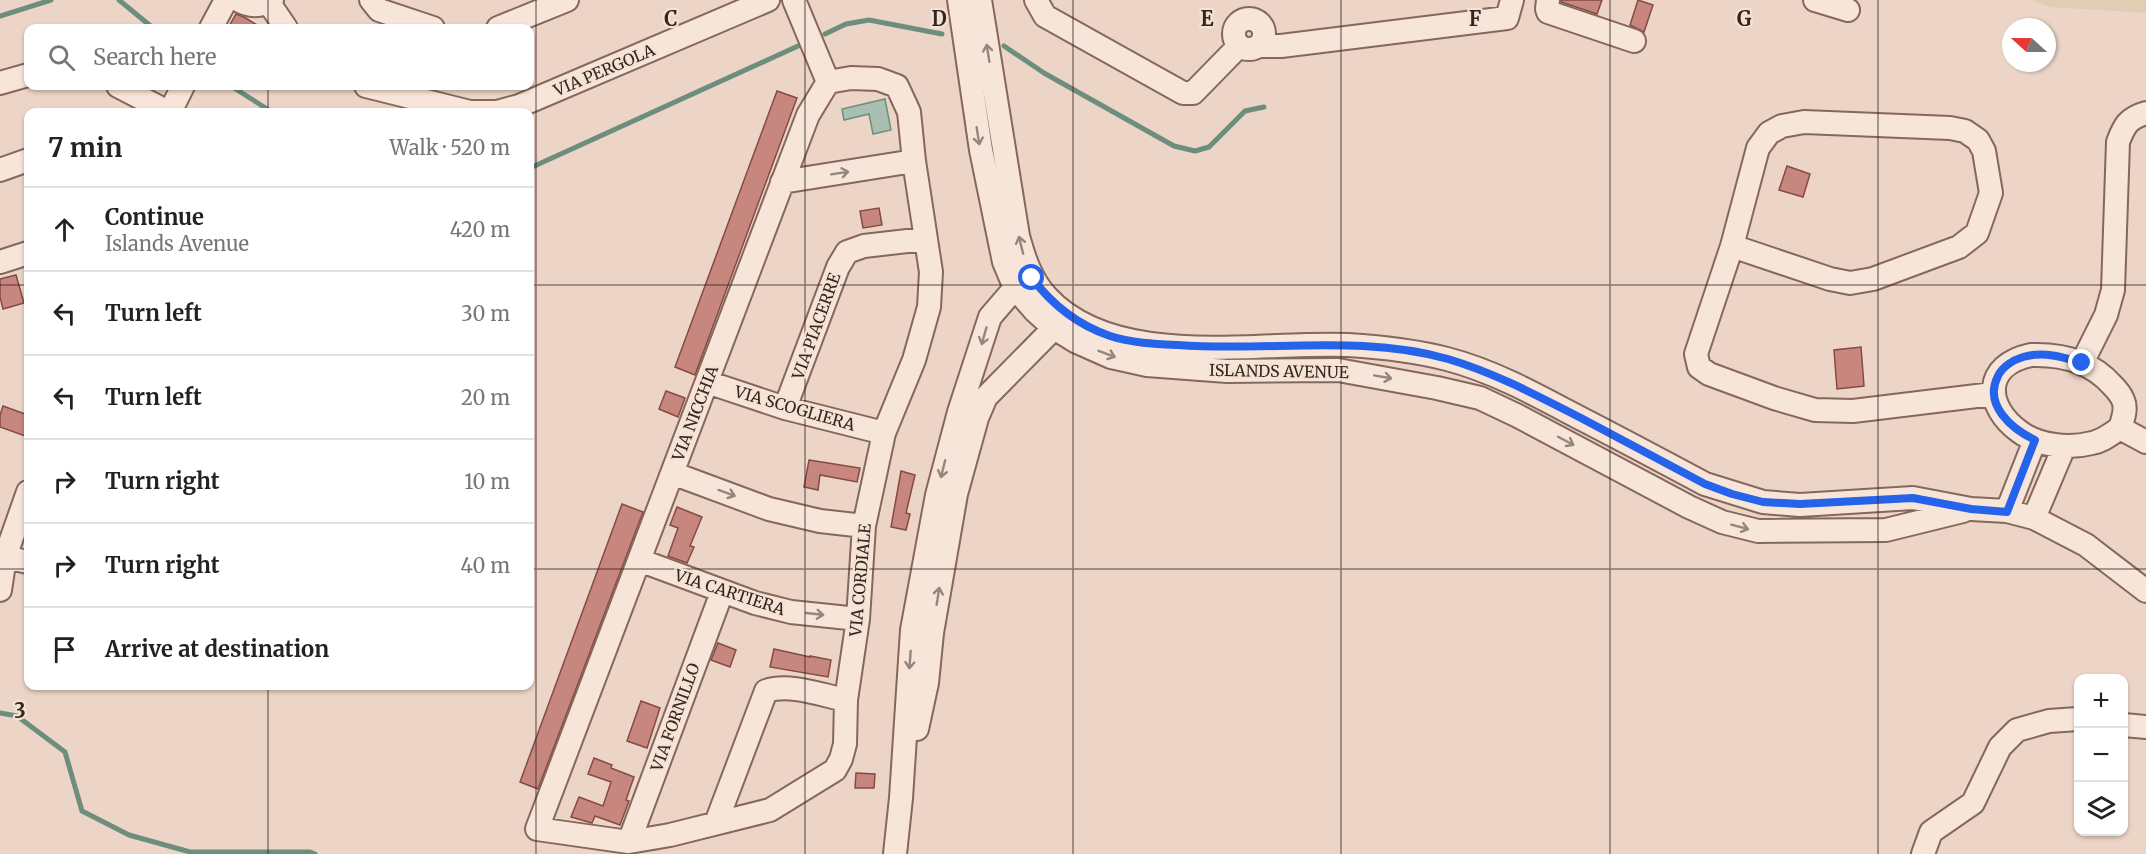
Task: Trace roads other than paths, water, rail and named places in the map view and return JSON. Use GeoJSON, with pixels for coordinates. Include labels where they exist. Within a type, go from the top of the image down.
{"type":"FeatureCollection","features":[{"type":"Feature","properties":{"kind":"street"},"geometry":{"type":"LineString","coordinates":[[213,24],[226,0]]}},
{"type":"Feature","properties":{"kind":"street"},"geometry":{"type":"LineString","coordinates":[[238,0],[252,6],[270,1],[284,24]]}},
{"type":"Feature","properties":{"kind":"street"},"geometry":{"type":"LineString","coordinates":[[371,0],[379,10],[421,24]]}},
{"type":"Feature","properties":{"kind":"street"},"geometry":{"type":"LineString","coordinates":[[508,24],[567,0]]}},
{"type":"Feature","properties":{"kind":"street","name":"VIA PERGOLA"},"geometry":{"type":"LineString","coordinates":[[512,108],[768,0]]}},
{"type":"Feature","properties":{"kind":"street"},"geometry":{"type":"LineString","coordinates":[[794,0],[828,82]]}},
{"type":"Feature","properties":{"kind":"street","name":"ISLANDS AVENUE"},"geometry":{"type":"LineString","coordinates":[[959,0],[981,150],[1004,262],[1024,283],[1046,297],[1075,341],[1112,357],[1147,365],[1227,371],[1338,370],[1437,387],[1480,399],[1518,416],[1689,507],[1722,522],[1758,531],[1886,530],[1971,509]]}},
{"type":"Feature","properties":{"kind":"street","name":"ISLANDS AVENUE"},"geometry":{"type":"LineString","coordinates":[[980,0],[1023,256],[1024,283]]}},
{"type":"Feature","properties":{"kind":"street"},"geometry":{"type":"LineString","coordinates":[[1258,10],[1249,19],[1238,24],[1234,35],[1249,46],[1281,45],[1507,18],[1512,0]]}},
{"type":"Feature","properties":{"kind":"street"},"geometry":{"type":"LineString","coordinates":[[1818,0],[1848,10]]}},
{"type":"Feature","properties":{"kind":"street"},"geometry":{"type":"LineString","coordinates":[[1037,1],[1045,16],[1183,93],[1193,93],[1249,46]]}},
{"type":"Feature","properties":{"kind":"street"},"geometry":{"type":"LineString","coordinates":[[1548,6],[1634,41]]}},
{"type":"Feature","properties":{"kind":"street"},"geometry":{"type":"LineString","coordinates":[[0,83],[24,76]]}},
{"type":"Feature","properties":{"kind":"street","name":"VIA CORDIALE"},"geometry":{"type":"LineString","coordinates":[[537,830],[628,842],[670,835],[770,810],[835,770],[841,759],[845,744],[846,700],[858,619],[864,526],[884,433],[914,360],[929,307],[931,272],[909,112],[897,86],[878,79],[851,78],[828,82]]}},
{"type":"Feature","properties":{"kind":"street","name":"VIA NICCHIA"},"geometry":{"type":"LineString","coordinates":[[537,830],[808,115],[828,82]]}},
{"type":"Feature","properties":{"kind":"street"},"geometry":{"type":"LineString","coordinates":[[126,90],[161,108]]}},
{"type":"Feature","properties":{"kind":"street"},"geometry":{"type":"LineString","coordinates":[[171,108],[181,90]]}},
{"type":"Feature","properties":{"kind":"street","name":"VIA PERGOLA"},"geometry":{"type":"LineString","coordinates":[[382,90],[454,108]]}},
{"type":"Feature","properties":{"kind":"street"},"geometry":{"type":"LineString","coordinates":[[2082,363],[2106,315],[2113,290],[2118,142],[2123,127],[2136,116],[2146,113]]}},
{"type":"Feature","properties":{"kind":"street"},"geometry":{"type":"LineString","coordinates":[[1732,246],[1830,279],[1850,283],[1873,279],[1959,247],[1977,233],[1991,194],[1984,151],[1978,140],[1965,131],[1950,128],[1804,122],[1782,126],[1769,133],[1758,148],[1732,246],[1696,354],[1699,367],[1709,374],[1774,398],[1815,410],[1853,411],[1992,394]]}},
{"type":"Feature","properties":{"kind":"street"},"geometry":{"type":"LineString","coordinates":[[0,170],[24,161]]}},
{"type":"Feature","properties":{"kind":"street"},"geometry":{"type":"LineString","coordinates":[[782,182],[914,161]]}},
{"type":"Feature","properties":{"kind":"street","name":"VIA PIACERRE"},"geometry":{"type":"LineString","coordinates":[[785,408],[838,267],[847,252],[864,246],[925,239]]}},
{"type":"Feature","properties":{"kind":"street"},"geometry":{"type":"LineString","coordinates":[[0,262],[24,254]]}},
{"type":"Feature","properties":{"kind":"street"},"geometry":{"type":"LineString","coordinates":[[896,850],[901,798],[927,683],[932,633],[956,494],[976,418],[976,394],[990,317],[1024,283]]}},
{"type":"Feature","properties":{"kind":"street"},"geometry":{"type":"LineString","coordinates":[[976,394],[1060,320]]}},
{"type":"Feature","properties":{"kind":"street","name":"ISLANDS AVENUE"},"geometry":{"type":"LineString","coordinates":[[1060,320],[1084,325],[1113,337],[1148,343],[1220,349],[1347,345],[1396,350],[1447,359],[1492,374],[1539,396],[1705,484],[1732,494],[1763,502],[1800,504],[1913,498],[2034,518],[2086,544],[2146,591]]}},
{"type":"Feature","properties":{"kind":"street"},"geometry":{"type":"LineString","coordinates":[[2031,355],[2057,356],[2082,363],[2096,369],[2106,378],[2124,401],[2124,414],[2120,428],[2105,438],[2092,443],[2064,447],[2035,440],[2020,433],[1999,411],[1992,394],[1996,380],[2001,370],[2020,358],[2031,355]]}},
{"type":"Feature","properties":{"kind":"street","name":"VIA SCOGLIERA"},"geometry":{"type":"LineString","coordinates":[[707,382],[785,408],[884,433]]}},
{"type":"Feature","properties":{"kind":"street"},"geometry":{"type":"LineString","coordinates":[[2120,428],[2146,442]]}},
{"type":"Feature","properties":{"kind":"street"},"geometry":{"type":"LineString","coordinates":[[2007,512],[2035,440]]}},
{"type":"Feature","properties":{"kind":"street"},"geometry":{"type":"LineString","coordinates":[[2034,518],[2064,447]]}},
{"type":"Feature","properties":{"kind":"street"},"geometry":{"type":"LineString","coordinates":[[672,473],[769,509],[820,521],[864,526]]}},
{"type":"Feature","properties":{"kind":"street"},"geometry":{"type":"LineString","coordinates":[[0,590],[2,557],[24,502]]}},
{"type":"Feature","properties":{"kind":"street"},"geometry":{"type":"LineString","coordinates":[[2,557],[24,561]]}},
{"type":"Feature","properties":{"kind":"street","name":"VIA CARTIERA"},"geometry":{"type":"LineString","coordinates":[[639,560],[722,592],[791,612],[858,619]]}},
{"type":"Feature","properties":{"kind":"street","name":"VIA FORNILLO"},"geometry":{"type":"LineString","coordinates":[[628,842],[722,592]]}},
{"type":"Feature","properties":{"kind":"street"},"geometry":{"type":"LineString","coordinates":[[716,824],[766,691],[776,687],[789,688],[846,700]]}},
{"type":"Feature","properties":{"kind":"street"},"geometry":{"type":"LineString","coordinates":[[1923,854],[1931,832],[1973,803],[2000,747],[2018,730],[2049,721],[2074,719]]}},
{"type":"Feature","properties":{"kind":"street"},"geometry":{"type":"LineString","coordinates":[[2128,725],[2146,727]]}},
{"type":"Feature","properties":{"kind":"waterway"},"geometry":{"type":"LineString","coordinates":[[0,16],[51,0]]}},
{"type":"Feature","properties":{"kind":"waterway"},"geometry":{"type":"LineString","coordinates":[[119,0],[148,24]]}},
{"type":"Feature","properties":{"kind":"waterway"},"geometry":{"type":"LineString","coordinates":[[825,34],[846,24],[869,20],[942,34]]}},
{"type":"Feature","properties":{"kind":"waterway"},"geometry":{"type":"LineString","coordinates":[[534,166],[798,46]]}},
{"type":"Feature","properties":{"kind":"waterway"},"geometry":{"type":"LineString","coordinates":[[1004,46],[1044,73],[1174,146],[1195,151],[1209,147],[1245,111],[1264,107]]}},
{"type":"Feature","properties":{"kind":"waterway"},"geometry":{"type":"LineString","coordinates":[[237,90],[266,108]]}},
{"type":"Feature","properties":{"kind":"waterway"},"geometry":{"type":"LineString","coordinates":[[0,713],[17,716],[65,752],[82,811],[129,835],[190,852],[310,852],[315,854]]}}]}
